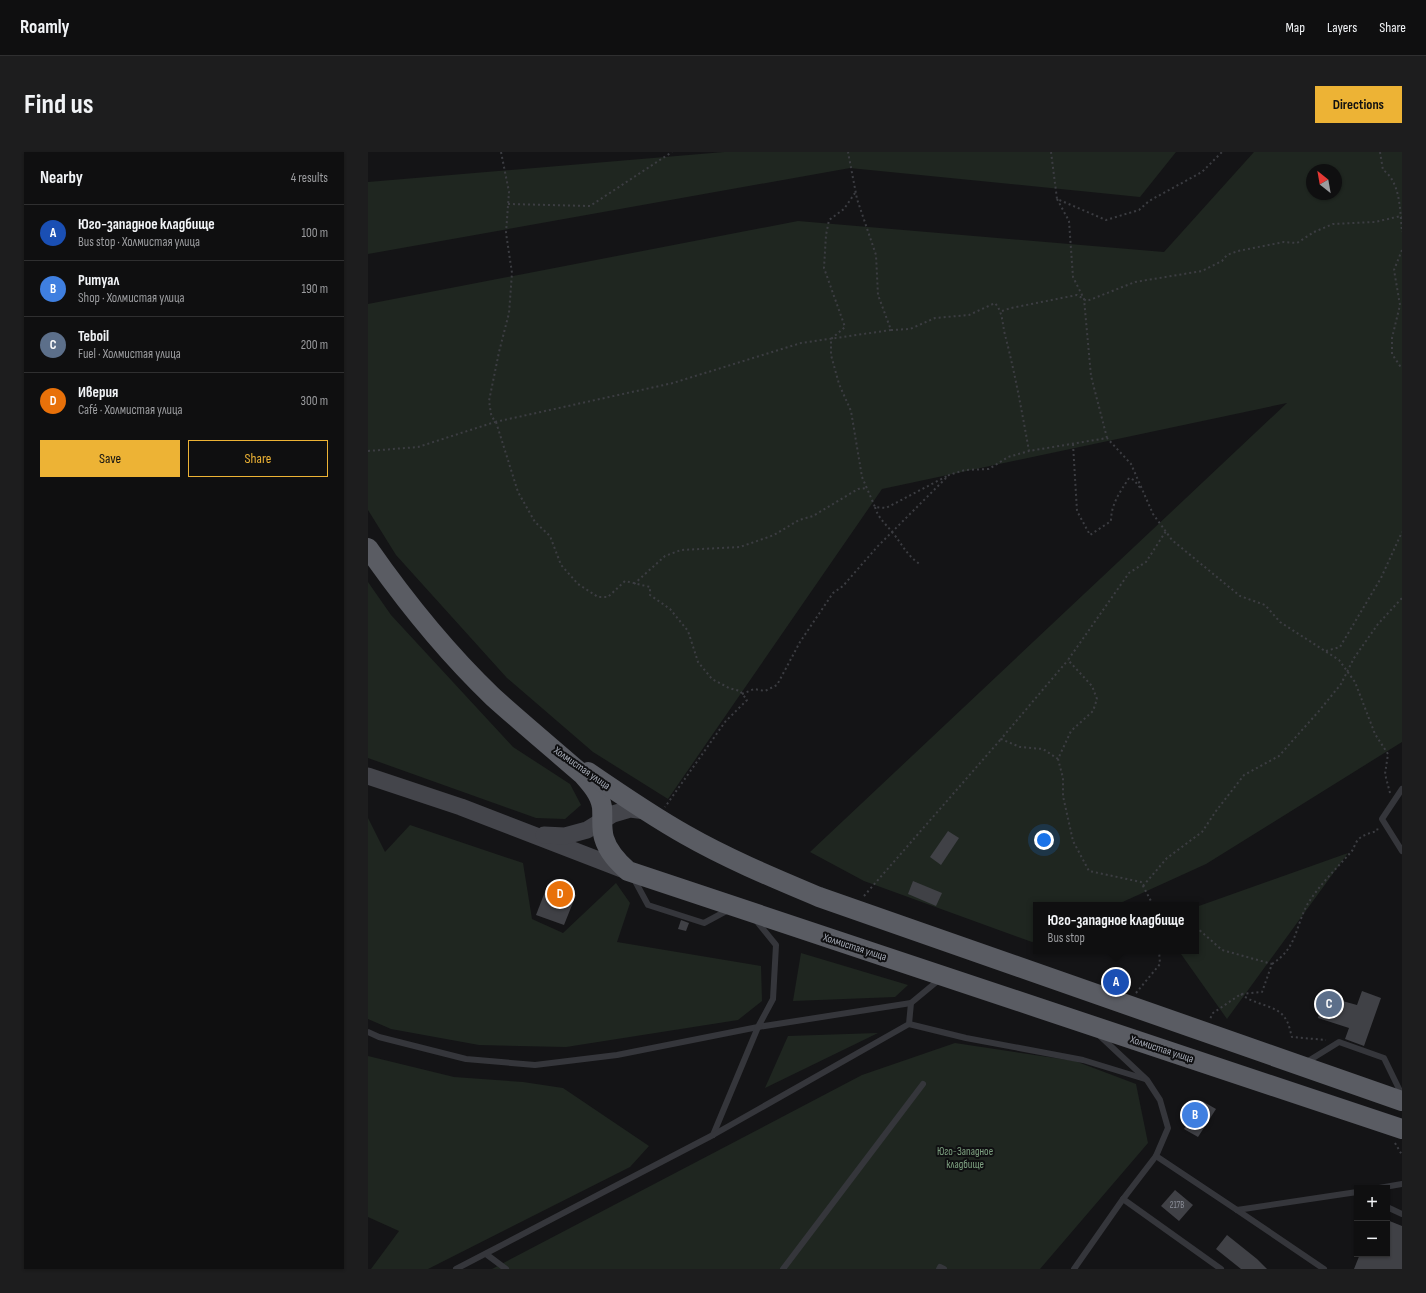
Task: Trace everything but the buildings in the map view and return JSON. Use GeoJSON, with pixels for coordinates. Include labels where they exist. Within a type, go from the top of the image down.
{"type":"FeatureCollection","features":[{"type":"Feature","properties":{"kind":"highway"},"geometry":{"type":"LineString","coordinates":[[368,548],[400,593],[444,646],[493,696],[550,746]]}},
{"type":"Feature","properties":{"kind":"highway","name":"Холмистая улица"},"geometry":{"type":"LineString","coordinates":[[550,746],[651,815],[686,836],[762,873],[818,897],[1402,1101]]}},
{"type":"Feature","properties":{"kind":"highway","name":"Холмистая улица"},"geometry":{"type":"LineString","coordinates":[[550,746],[583,775],[596,791],[602,806],[601,821],[604,839],[613,856],[629,872],[1402,1129]]}},
{"type":"Feature","properties":{"kind":"highway"},"geometry":{"type":"LineString","coordinates":[[1110,1032],[1122,1003]]}},
{"type":"Feature","properties":{"kind":"main road"},"geometry":{"type":"LineString","coordinates":[[368,776],[461,808],[629,872]]}},
{"type":"Feature","properties":{"kind":"main road"},"geometry":{"type":"LineString","coordinates":[[517,829],[546,836],[565,836],[586,830],[613,814],[630,808],[651,815]]}},
{"type":"Feature","properties":{"kind":"lane"},"geometry":{"type":"LineString","coordinates":[[1402,789],[1382,819],[1402,851]]}},
{"type":"Feature","properties":{"kind":"lane"},"geometry":{"type":"LineString","coordinates":[[713,1135],[758,1027],[773,999],[776,945],[742,909]]}},
{"type":"Feature","properties":{"kind":"lane"},"geometry":{"type":"LineString","coordinates":[[368,1032],[379,1037],[466,1059],[535,1065],[617,1055],[758,1027],[911,1003],[943,976]]}},
{"type":"Feature","properties":{"kind":"lane"},"geometry":{"type":"LineString","coordinates":[[909,1024],[911,1003]]}},
{"type":"Feature","properties":{"kind":"lane"},"geometry":{"type":"LineString","coordinates":[[456,1269],[713,1135],[909,1024],[966,1038],[1083,1060],[1147,1080]]}},
{"type":"Feature","properties":{"kind":"lane"},"geometry":{"type":"LineString","coordinates":[[1074,1269],[1123,1199],[1156,1156],[1168,1128],[1160,1100],[1147,1080],[1089,1025]]}},
{"type":"Feature","properties":{"kind":"lane"},"geometry":{"type":"LineString","coordinates":[[1301,1066],[1339,1042],[1384,1058],[1402,1095]]}},
{"type":"Feature","properties":{"kind":"lane"},"geometry":{"type":"LineString","coordinates":[[783,1269],[923,1084]]}},
{"type":"Feature","properties":{"kind":"lane"},"geometry":{"type":"LineString","coordinates":[[1156,1156],[1324,1269]]}},
{"type":"Feature","properties":{"kind":"lane"},"geometry":{"type":"LineString","coordinates":[[1390,1186],[1402,1184]]}},
{"type":"Feature","properties":{"kind":"lane"},"geometry":{"type":"LineString","coordinates":[[1237,1210],[1354,1193]]}},
{"type":"Feature","properties":{"kind":"lane"},"geometry":{"type":"LineString","coordinates":[[1123,1199],[1221,1269]]}},
{"type":"Feature","properties":{"kind":"lane"},"geometry":{"type":"LineString","coordinates":[[1390,1208],[1402,1214]]}},
{"type":"Feature","properties":{"kind":"lane"},"geometry":{"type":"LineString","coordinates":[[486,1254],[506,1269]]}},
{"type":"Feature","properties":{"kind":"lane"},"geometry":{"type":"LineString","coordinates":[[939,1269],[940,1267],[944,1269]]}},
{"type":"Feature","properties":{"kind":"path"},"geometry":{"type":"LineString","coordinates":[[501,152],[509,192],[506,233],[512,273],[509,313],[499,352],[490,401],[491,414],[496,422],[518,492],[535,522],[550,536],[561,565],[578,584],[598,598],[608,597],[626,581],[650,588],[650,595],[670,609],[688,631],[698,662],[712,679],[729,688],[740,691],[748,700],[725,722],[651,815]]}},
{"type":"Feature","properties":{"kind":"path"},"geometry":{"type":"LineString","coordinates":[[508,204],[590,206],[672,152]]}},
{"type":"Feature","properties":{"kind":"path"},"geometry":{"type":"LineString","coordinates":[[848,152],[855,192],[876,255],[878,295],[891,330]]}},
{"type":"Feature","properties":{"kind":"path"},"geometry":{"type":"LineString","coordinates":[[1052,152],[1057,199],[1069,221],[1072,277],[1084,299],[1090,376],[1107,438],[1131,464],[1154,514],[1172,540],[1240,596],[1265,605],[1280,622],[1340,660],[1355,682],[1375,734],[1388,754],[1385,774],[1392,805]]}},
{"type":"Feature","properties":{"kind":"path"},"geometry":{"type":"LineString","coordinates":[[1057,199],[1106,220],[1139,210],[1149,201],[1202,172],[1222,152]]}},
{"type":"Feature","properties":{"kind":"path"},"geometry":{"type":"LineString","coordinates":[[1380,152],[1383,170],[1388,173],[1397,192],[1402,232]]}},
{"type":"Feature","properties":{"kind":"path"},"geometry":{"type":"LineString","coordinates":[[855,192],[844,209],[829,220],[826,235],[824,268],[845,327],[831,339],[831,355],[839,384],[851,411],[862,478],[878,517],[892,532],[905,551],[921,565]]}},
{"type":"Feature","properties":{"kind":"path"},"geometry":{"type":"LineString","coordinates":[[1002,311],[1077,295],[1087,301],[1135,282],[1202,271],[1222,262],[1227,255],[1238,251],[1284,242],[1297,243],[1314,232],[1333,224],[1375,222],[1401,216]]}},
{"type":"Feature","properties":{"kind":"path"},"geometry":{"type":"LineString","coordinates":[[1402,250],[1394,270],[1400,305],[1392,338],[1392,354],[1402,369]]}},
{"type":"Feature","properties":{"kind":"path"},"geometry":{"type":"LineString","coordinates":[[368,450],[418,447],[496,422],[673,383],[801,343],[891,330],[910,329],[935,318],[969,315],[995,303],[1002,311],[1005,332],[1016,374],[1029,451]]}},
{"type":"Feature","properties":{"kind":"path"},"geometry":{"type":"LineString","coordinates":[[875,507],[886,508],[949,475],[965,470],[989,469],[1008,456],[1107,438]]}},
{"type":"Feature","properties":{"kind":"path"},"geometry":{"type":"LineString","coordinates":[[1073,444],[1077,511],[1090,536],[1111,521],[1111,511],[1116,497],[1129,478],[1134,480],[1143,491]]}},
{"type":"Feature","properties":{"kind":"path"},"geometry":{"type":"LineString","coordinates":[[742,694],[754,689],[765,691],[776,685],[800,642],[833,593],[843,586],[892,532],[949,475]]}},
{"type":"Feature","properties":{"kind":"path"},"geometry":{"type":"LineString","coordinates":[[634,584],[665,556],[681,550],[740,547],[774,535],[799,520],[813,516],[858,489],[866,488]]}},
{"type":"Feature","properties":{"kind":"path"},"geometry":{"type":"LineString","coordinates":[[853,909],[1002,740],[1068,660],[1129,573],[1146,562],[1166,531]]}},
{"type":"Feature","properties":{"kind":"path"},"geometry":{"type":"LineString","coordinates":[[1326,651],[1340,647],[1381,578],[1402,532]]}},
{"type":"Feature","properties":{"kind":"path"},"geometry":{"type":"LineString","coordinates":[[1143,886],[1167,858],[1202,832],[1244,775],[1279,756],[1319,711],[1348,672],[1354,658],[1378,624],[1402,598]]}},
{"type":"Feature","properties":{"kind":"path"},"geometry":{"type":"LineString","coordinates":[[1068,660],[1092,686],[1097,699],[1093,710],[1071,731],[1058,759],[1063,778],[1063,796],[1073,841],[1089,871],[1141,882],[1152,902]]}},
{"type":"Feature","properties":{"kind":"path"},"geometry":{"type":"LineString","coordinates":[[1002,740],[1020,747],[1043,749],[1058,759]]}},
{"type":"Feature","properties":{"kind":"path"},"geometry":{"type":"LineString","coordinates":[[1204,1031],[1213,1013],[1241,994],[1262,992],[1272,964],[1283,957],[1294,941],[1307,906],[1322,885],[1353,849],[1358,840],[1366,834],[1377,831],[1382,819]]}},
{"type":"Feature","properties":{"kind":"path"},"geometry":{"type":"LineString","coordinates":[[1199,930],[1222,950],[1272,964]]}},
{"type":"Feature","properties":{"kind":"path"},"geometry":{"type":"LineString","coordinates":[[1122,1003],[1160,964],[1159,954]]}},
{"type":"Feature","properties":{"kind":"path"},"geometry":{"type":"LineString","coordinates":[[1241,994],[1249,1001],[1266,1005],[1280,1012],[1286,1019],[1292,1036],[1339,1042]]}},
{"type":"Feature","properties":{"kind":"green space"},"geometry":{"type":"Polygon","coordinates":[[[724,152],[1176,152],[1140,197],[850,168],[368,254],[368,182],[724,152]]]}},
{"type":"Feature","properties":{"kind":"green space"},"geometry":{"type":"Polygon","coordinates":[[[1254,152],[1402,152],[1402,742],[1206,864],[1123,902],[1033,902],[1032,942],[864,881],[810,852],[1287,403],[882,489],[668,799],[593,752],[507,678],[396,555],[368,510],[368,304],[798,221],[1164,252],[1254,152]]]}},
{"type":"Feature","properties":{"kind":"green space"},"geometry":{"type":"Polygon","coordinates":[[[368,582],[391,615],[513,747],[570,784],[581,805],[565,819],[536,818],[368,758],[368,582]]]}},
{"type":"Feature","properties":{"kind":"green space"},"geometry":{"type":"Polygon","coordinates":[[[368,818],[385,852],[410,825],[523,863],[532,919],[563,933],[616,883],[630,903],[617,942],[761,966],[762,1001],[738,1020],[566,1047],[479,1045],[391,1029],[368,1019],[368,818]]]}},
{"type":"Feature","properties":{"kind":"green space"},"geometry":{"type":"Polygon","coordinates":[[[1348,853],[1227,1019],[1181,954],[1199,954],[1199,906],[1348,853]]]}},
{"type":"Feature","properties":{"kind":"green space"},"geometry":{"type":"Polygon","coordinates":[[[801,953],[908,985],[895,997],[793,1001],[801,953]]]}},
{"type":"Feature","properties":{"kind":"green space"},"geometry":{"type":"Polygon","coordinates":[[[878,1033],[765,1088],[788,1036],[878,1033]]]}},
{"type":"Feature","properties":{"kind":"green space","name":"Юго-Западное кладбище"},"geometry":{"type":"Polygon","coordinates":[[[955,1043],[1075,1061],[1136,1084],[1148,1143],[1040,1269],[492,1269],[862,1075],[955,1043]]]}},
{"type":"Feature","properties":{"kind":"green space"},"geometry":{"type":"Polygon","coordinates":[[[368,1056],[454,1077],[523,1082],[563,1088],[649,1146],[630,1167],[428,1269],[371,1269],[399,1231],[368,1217],[368,1056]]]}},
{"type":"Feature","properties":{"kind":"place","name":"Иверия"},"geometry":{"type":"Point","coordinates":[560,894]}},
{"type":"Feature","properties":{"kind":"place","name":"Юго-западное кладбище"},"geometry":{"type":"Point","coordinates":[1116,982]}},
{"type":"Feature","properties":{"kind":"place","name":"Teboil"},"geometry":{"type":"Point","coordinates":[1329,1004]}},
{"type":"Feature","properties":{"kind":"place","name":"Ритуал"},"geometry":{"type":"Point","coordinates":[1195,1115]}}]}
